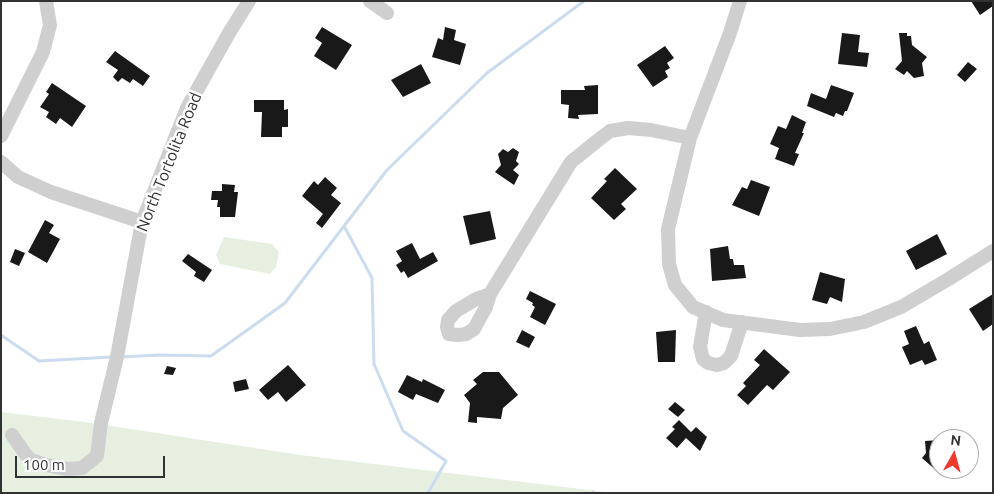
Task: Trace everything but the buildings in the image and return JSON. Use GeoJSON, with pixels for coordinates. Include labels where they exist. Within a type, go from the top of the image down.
{"type":"FeatureCollection","features":[{"type":"Feature","properties":{"kind":"street"},"geometry":{"type":"LineString","coordinates":[[1,136],[43,52],[50,25],[46,1]]}},
{"type":"Feature","properties":{"kind":"street","name":"North Tortolita Road"},"geometry":{"type":"LineString","coordinates":[[12,435],[29,459],[66,469],[82,468],[96,456],[117,357],[142,222],[187,108],[230,32],[250,1]]}},
{"type":"Feature","properties":{"kind":"street"},"geometry":{"type":"LineString","coordinates":[[370,1],[387,13]]}},
{"type":"Feature","properties":{"kind":"street"},"geometry":{"type":"LineString","coordinates":[[740,1],[690,138],[668,229],[669,264],[675,285],[693,307],[723,320],[800,330],[830,329],[864,322],[900,307],[954,276],[993,250]]}},
{"type":"Feature","properties":{"kind":"street"},"geometry":{"type":"LineString","coordinates":[[490,294],[570,162],[596,140],[610,132],[628,128],[651,130],[690,138]]}},
{"type":"Feature","properties":{"kind":"street"},"geometry":{"type":"LineString","coordinates":[[1,162],[18,177],[51,192],[142,222]]}},
{"type":"Feature","properties":{"kind":"street"},"geometry":{"type":"LineString","coordinates":[[706,312],[700,348],[702,359],[708,363],[724,364],[730,356],[742,322]]}},
{"type":"Feature","properties":{"kind":"green space"},"geometry":{"type":"Polygon","coordinates":[[[224,237],[272,244],[279,252],[276,267],[270,274],[220,264],[216,255],[224,237]]]}},
{"type":"Feature","properties":{"kind":"green space"},"geometry":{"type":"Polygon","coordinates":[[[1,412],[85,422],[300,455],[614,493],[1,493],[1,412]]]}},
{"type":"Feature","properties":{"kind":"waterway"},"geometry":{"type":"LineString","coordinates":[[121,357],[160,355],[211,356],[285,303],[387,170],[487,73],[584,1]]}},
{"type":"Feature","properties":{"kind":"waterway"},"geometry":{"type":"LineString","coordinates":[[344,226],[372,278],[374,364],[403,431],[446,461],[428,493]]}},
{"type":"Feature","properties":{"kind":"waterway"},"geometry":{"type":"LineString","coordinates":[[1,335],[39,361],[112,357]]}}]}
